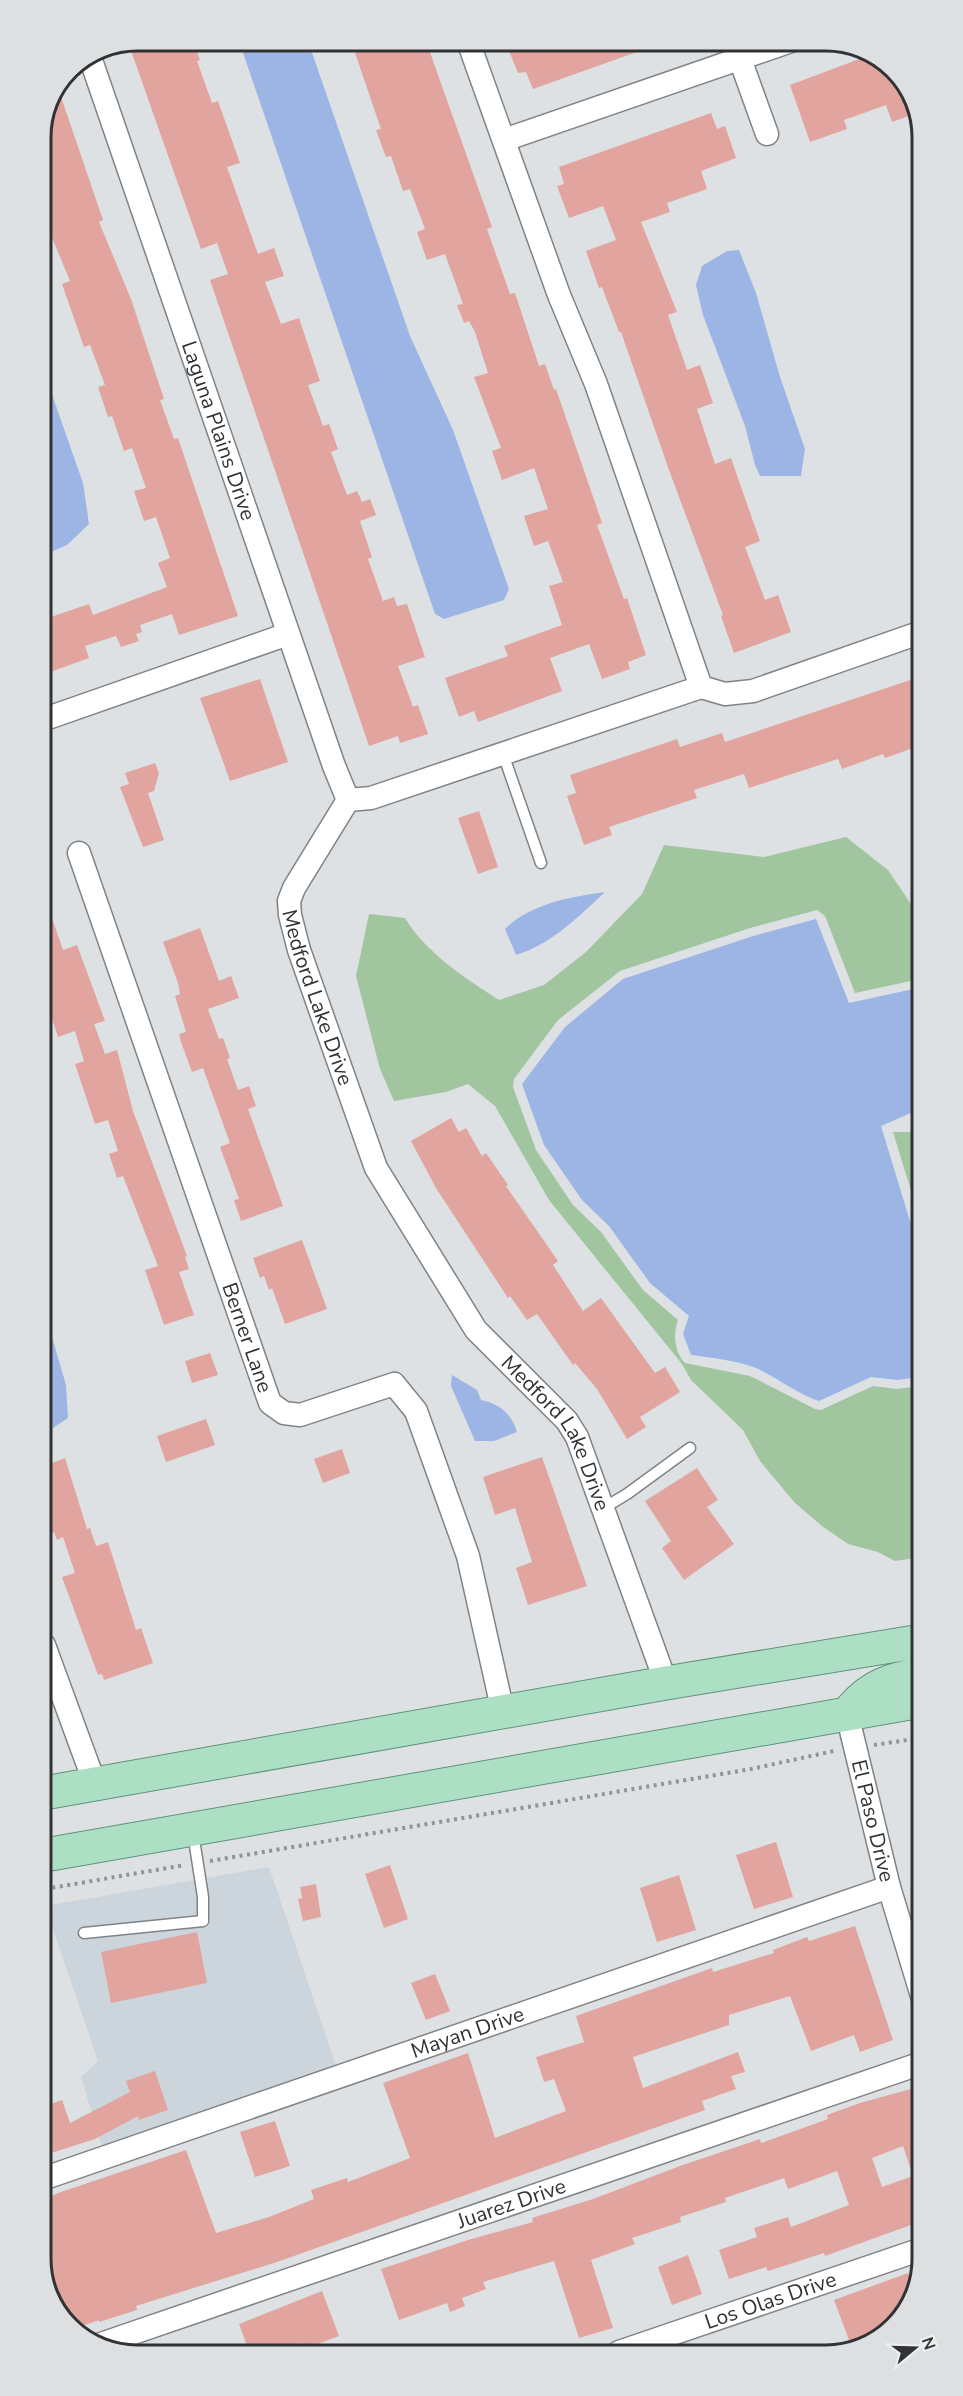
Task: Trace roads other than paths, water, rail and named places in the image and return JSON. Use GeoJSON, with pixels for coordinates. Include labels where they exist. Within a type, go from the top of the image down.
{"type":"FeatureCollection","features":[{"type":"Feature","properties":{"kind":"main road"},"geometry":{"type":"LineString","coordinates":[[51,1792],[666,1683],[912,1642]]}},
{"type":"Feature","properties":{"kind":"main road"},"geometry":{"type":"LineString","coordinates":[[847,1714],[867,1690],[912,1677]]}},
{"type":"Feature","properties":{"kind":"main road"},"geometry":{"type":"LineString","coordinates":[[51,1854],[912,1703]]}},
{"type":"Feature","properties":{"kind":"street"},"geometry":{"type":"LineString","coordinates":[[472,51],[559,295],[596,384],[701,687]]}},
{"type":"Feature","properties":{"kind":"street"},"geometry":{"type":"LineString","coordinates":[[504,140],[763,51]]}},
{"type":"Feature","properties":{"kind":"street"},"geometry":{"type":"LineString","coordinates":[[740,59],[766,134]]}},
{"type":"Feature","properties":{"kind":"street","name":"Laguna Plains Drive"},"geometry":{"type":"LineString","coordinates":[[92,64],[288,634],[348,800]]}},
{"type":"Feature","properties":{"kind":"street"},"geometry":{"type":"LineString","coordinates":[[51,717],[288,634]]}},
{"type":"Feature","properties":{"kind":"street"},"geometry":{"type":"LineString","coordinates":[[348,800],[371,798],[701,687],[725,694],[753,691],[912,635]]}},
{"type":"Feature","properties":{"kind":"street","name":"Medford Lake Drive"},"geometry":{"type":"LineString","coordinates":[[348,800],[294,888],[289,901],[290,915],[299,950],[368,1148],[398,1207],[476,1330],[567,1421],[577,1437],[666,1683]]}},
{"type":"Feature","properties":{"kind":"street","name":"Berner Lane"},"geometry":{"type":"LineString","coordinates":[[79,853],[270,1403],[284,1413],[300,1415],[394,1384],[416,1412],[468,1556],[503,1712]]}},
{"type":"Feature","properties":{"kind":"street"},"geometry":{"type":"LineString","coordinates":[[51,1664],[94,1784]]}},
{"type":"Feature","properties":{"kind":"street","name":"El Paso Drive"},"geometry":{"type":"LineString","coordinates":[[847,1714],[889,1887],[912,1963]]}},
{"type":"Feature","properties":{"kind":"street","name":"Mayan Drive"},"geometry":{"type":"LineString","coordinates":[[51,2176],[889,1887]]}},
{"type":"Feature","properties":{"kind":"street","name":"Juarez Drive"},"geometry":{"type":"LineString","coordinates":[[111,2341],[912,2066]]}},
{"type":"Feature","properties":{"kind":"street","name":"Los Olas Drive"},"geometry":{"type":"LineString","coordinates":[[640,2345],[912,2252]]}},
{"type":"Feature","properties":{"kind":"lane"},"geometry":{"type":"LineString","coordinates":[[503,754],[542,863]]}},
{"type":"Feature","properties":{"kind":"lane"},"geometry":{"type":"LineString","coordinates":[[602,1509],[627,1494],[690,1448]]}},
{"type":"Feature","properties":{"kind":"lane"},"geometry":{"type":"LineString","coordinates":[[84,1933],[203,1921],[203,1897],[192,1830]]}},
{"type":"Feature","properties":{"kind":"water"},"geometry":{"type":"Polygon","coordinates":[[[242,51],[311,51],[410,336],[453,430],[509,589],[504,600],[444,619],[435,614],[242,51]]]}},
{"type":"Feature","properties":{"kind":"water"},"geometry":{"type":"Polygon","coordinates":[[[739,250],[756,293],[780,377],[805,449],[801,476],[760,476],[745,426],[703,315],[696,285],[702,266],[727,251],[739,250]]]}},
{"type":"Feature","properties":{"kind":"water"},"geometry":{"type":"Polygon","coordinates":[[[51,392],[83,483],[89,524],[67,545],[51,552],[51,392]]]}},
{"type":"Feature","properties":{"kind":"water"},"geometry":{"type":"Polygon","coordinates":[[[605,892],[553,937],[516,955],[505,929],[515,920],[551,903],[605,892]]]}},
{"type":"Feature","properties":{"kind":"water"},"geometry":{"type":"Polygon","coordinates":[[[816,919],[849,1003],[912,989],[912,1112],[881,1126],[912,1228],[912,1378],[897,1380],[871,1377],[819,1401],[748,1365],[691,1355],[683,1334],[689,1316],[650,1283],[609,1226],[582,1200],[544,1145],[522,1084],[565,1027],[623,979],[753,936],[816,919]]]}},
{"type":"Feature","properties":{"kind":"water"},"geometry":{"type":"Polygon","coordinates":[[[51,1333],[66,1385],[68,1418],[51,1429],[51,1333]]]}},
{"type":"Feature","properties":{"kind":"water"},"geometry":{"type":"Polygon","coordinates":[[[452,1375],[477,1390],[481,1400],[504,1410],[512,1420],[517,1432],[494,1441],[475,1441],[451,1386],[452,1375]]]}}]}
